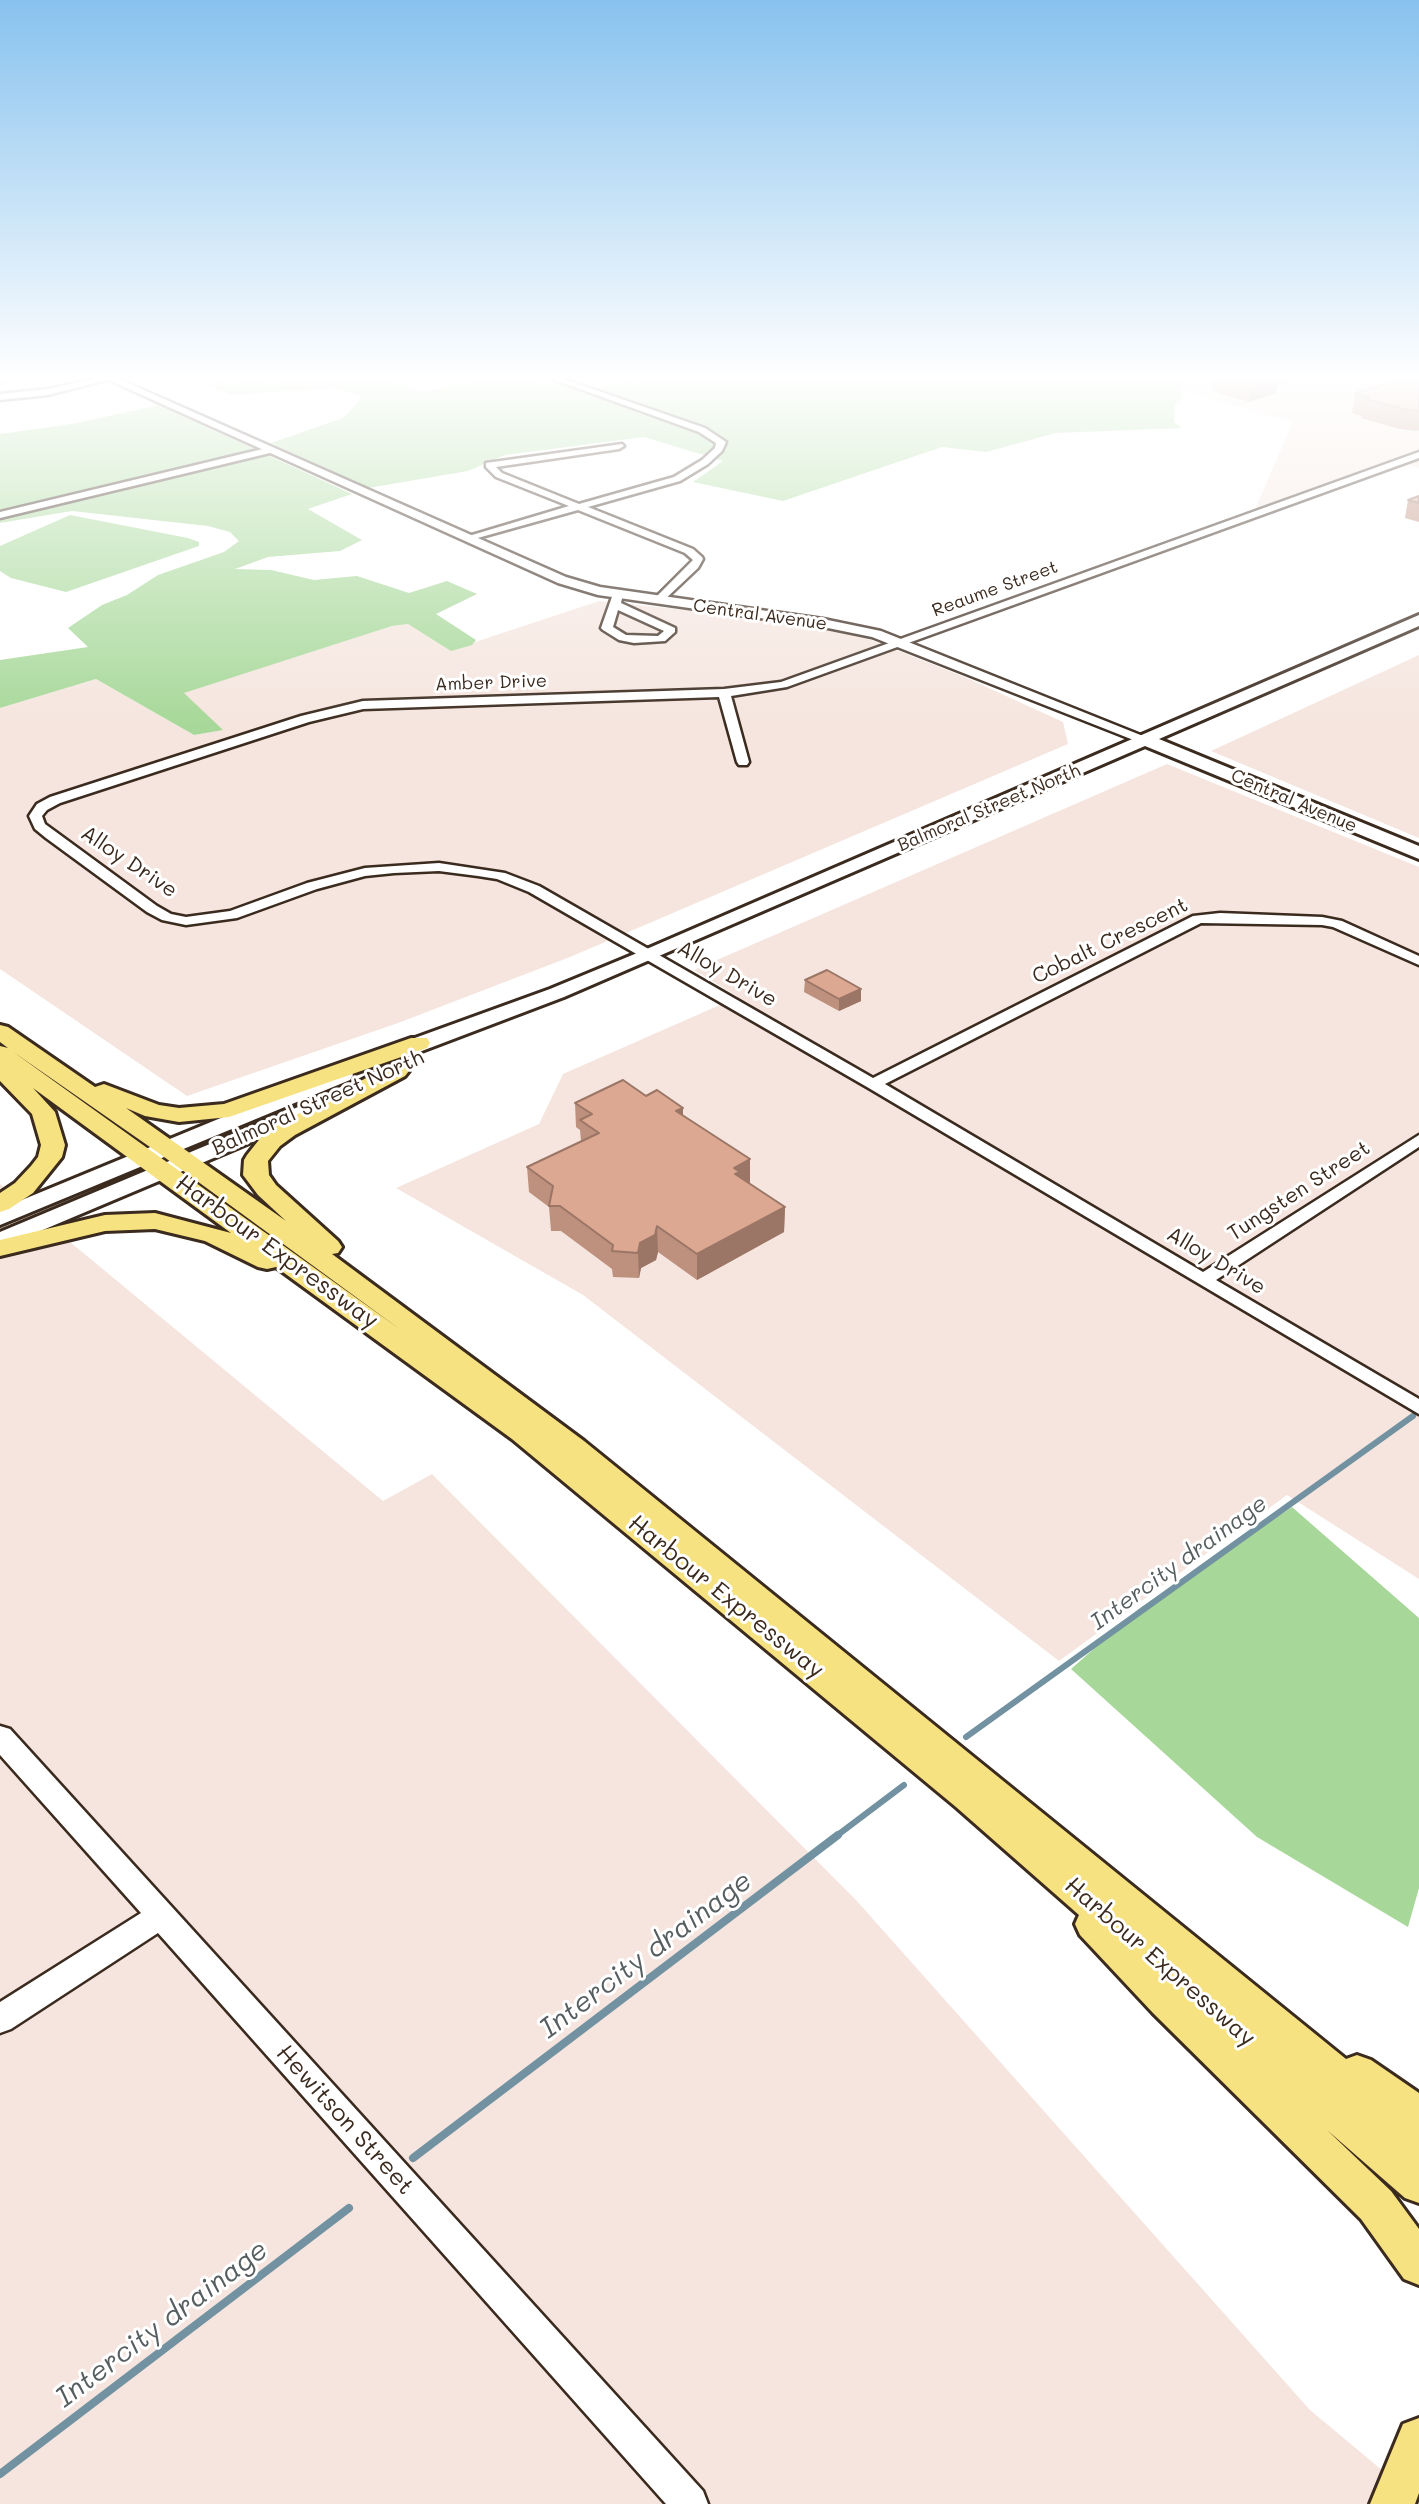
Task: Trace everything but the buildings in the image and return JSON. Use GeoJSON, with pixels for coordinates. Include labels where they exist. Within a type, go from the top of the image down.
{"type":"FeatureCollection","features":[{"type":"Feature","properties":{"kind":"main road","name":"Balmoral Street North"},"geometry":{"type":"LineString","coordinates":[[0,1241],[166,1160],[418,1043],[557,993],[649,955],[1419,620]]}},
{"type":"Feature","properties":{"kind":"main road","name":"Central Avenue"},"geometry":{"type":"LineString","coordinates":[[1146,740],[1419,853]]}},
{"type":"Feature","properties":{"kind":"main road","name":"Balmoral Street North"},"geometry":{"type":"LineString","coordinates":[[0,1218],[166,1160],[397,1071],[557,993]]}},
{"type":"Feature","properties":{"kind":"main road","name":"Harbour Expressway"},"geometry":{"type":"LineString","coordinates":[[0,1032],[59,1073],[389,1334],[522,1432],[993,1819],[1419,2184]]}},
{"type":"Feature","properties":{"kind":"main road"},"geometry":{"type":"LineString","coordinates":[[59,1073],[155,1111],[179,1115],[206,1114],[229,1110],[418,1043]]}},
{"type":"Feature","properties":{"kind":"main road","name":"Harbour Expressway"},"geometry":{"type":"LineString","coordinates":[[0,1053],[166,1160],[443,1348],[574,1448],[751,1591],[1419,2144]]}},
{"type":"Feature","properties":{"kind":"main road"},"geometry":{"type":"LineString","coordinates":[[0,1068],[43,1112],[53,1145],[50,1157],[40,1171],[24,1188],[0,1204]]}},
{"type":"Feature","properties":{"kind":"main road"},"geometry":{"type":"LineString","coordinates":[[397,1071],[278,1136],[258,1156],[256,1175],[292,1214],[443,1348]]}},
{"type":"Feature","properties":{"kind":"main road"},"geometry":{"type":"LineString","coordinates":[[0,1248],[105,1223],[155,1221],[176,1224],[251,1252],[389,1334]]}},
{"type":"Feature","properties":{"kind":"main road"},"geometry":{"type":"LineString","coordinates":[[993,1819],[1166,2001],[1376,2205],[1419,2264]]}},
{"type":"Feature","properties":{"kind":"main road"},"geometry":{"type":"LineString","coordinates":[[1203,1966],[1419,2116]]}},
{"type":"Feature","properties":{"kind":"main road"},"geometry":{"type":"LineString","coordinates":[[1391,2504],[1419,2440]]}},
{"type":"Feature","properties":{"kind":"main road"},"geometry":{"type":"LineString","coordinates":[[1391,2504],[1419,2482]]}},
{"type":"Feature","properties":{"kind":"street"},"geometry":{"type":"LineString","coordinates":[[0,515],[92,493]]}},
{"type":"Feature","properties":{"kind":"street","name":"Central Avenue"},"geometry":{"type":"LineString","coordinates":[[366,493],[562,580],[617,599],[658,600],[823,623],[900,642],[1146,740]]}},
{"type":"Feature","properties":{"kind":"street"},"geometry":{"type":"LineString","coordinates":[[541,493],[689,551],[698,559],[686,575],[658,600]]}},
{"type":"Feature","properties":{"kind":"street"},"geometry":{"type":"LineString","coordinates":[[467,538],[629,493]]}},
{"type":"Feature","properties":{"kind":"street","name":"Reaume Street"},"geometry":{"type":"LineString","coordinates":[[900,642],[1312,493]]}},
{"type":"Feature","properties":{"kind":"street"},"geometry":{"type":"LineString","coordinates":[[617,599],[671,630],[661,639],[622,638],[607,628],[617,599]]}},
{"type":"Feature","properties":{"kind":"street","name":"Amber Drive"},"geometry":{"type":"LineString","coordinates":[[87,789],[305,719],[363,705],[724,693],[783,685],[900,642]]}},
{"type":"Feature","properties":{"kind":"street"},"geometry":{"type":"LineString","coordinates":[[724,693],[743,762]]}},
{"type":"Feature","properties":{"kind":"street","name":"Alloy Drive"},"geometry":{"type":"LineString","coordinates":[[87,789],[43,807],[36,816],[40,826],[152,909],[167,917],[186,922],[232,915],[312,886],[365,872],[455,868],[500,876],[534,890],[873,1084],[1419,1408]]}},
{"type":"Feature","properties":{"kind":"street","name":"Cobalt Crescent"},"geometry":{"type":"LineString","coordinates":[[873,1084],[1198,919],[1220,916],[1322,921],[1346,928],[1419,961]]}},
{"type":"Feature","properties":{"kind":"street","name":"Tungsten Street"},"geometry":{"type":"LineString","coordinates":[[1204,1280],[1419,1140]]}},
{"type":"Feature","properties":{"kind":"street","name":"Hewitson Street"},"geometry":{"type":"LineString","coordinates":[[0,1737],[690,2504]]}},
{"type":"Feature","properties":{"kind":"street"},"geometry":{"type":"LineString","coordinates":[[0,2019],[162,1916]]}},
{"type":"Feature","properties":{"kind":"street"},"geometry":{"type":"LineString","coordinates":[[1391,2504],[1419,2470]]}},
{"type":"Feature","properties":{"kind":"shaded area"},"geometry":{"type":"Polygon","coordinates":[[[1262,493],[1318,493],[1252,516],[1262,493]]]}},
{"type":"Feature","properties":{"kind":"shaded area"},"geometry":{"type":"Polygon","coordinates":[[[599,601],[687,610],[856,634],[967,678],[1063,722],[1068,744],[570,957],[398,1023],[187,1096],[0,969],[0,708],[96,679],[194,735],[222,730],[183,693],[392,626],[408,624],[451,650],[599,601]]]}},
{"type":"Feature","properties":{"kind":"shaded area"},"geometry":{"type":"Polygon","coordinates":[[[1419,655],[1419,838],[1211,751],[1419,655]]]}},
{"type":"Feature","properties":{"kind":"shaded area"},"geometry":{"type":"Polygon","coordinates":[[[1167,764],[1419,867],[1419,1579],[1287,1495],[1059,1661],[583,1295],[396,1188],[539,1124],[563,1074],[738,997],[694,970],[1167,764]]]}},
{"type":"Feature","properties":{"kind":"shaded area"},"geometry":{"type":"Polygon","coordinates":[[[0,1184],[383,1501],[432,1474],[856,1900],[1310,2410],[1419,2501],[1419,2504],[0,2504],[0,1184]]]}},
{"type":"Feature","properties":{"kind":"green space"},"geometry":{"type":"Polygon","coordinates":[[[0,493],[350,493],[352,494],[308,509],[362,540],[340,551],[268,557],[235,569],[271,570],[314,580],[357,576],[409,593],[447,581],[477,594],[436,614],[476,640],[472,645],[451,651],[408,624],[392,626],[184,693],[223,730],[194,735],[96,679],[0,708],[0,660],[88,647],[68,628],[102,605],[127,595],[158,575],[224,552],[239,541],[230,532],[208,526],[72,511],[0,523],[0,493]]]}},
{"type":"Feature","properties":{"kind":"green space"},"geometry":{"type":"Polygon","coordinates":[[[744,493],[807,493],[783,501],[744,493]]]}},
{"type":"Feature","properties":{"kind":"green space"},"geometry":{"type":"Polygon","coordinates":[[[70,515],[188,538],[199,542],[199,546],[66,592],[11,578],[0,571],[0,546],[70,515]]]}},
{"type":"Feature","properties":{"kind":"green space"},"geometry":{"type":"Polygon","coordinates":[[[1292,1507],[1419,1618],[1419,1888],[1408,1927],[1257,1837],[1071,1669],[1140,1608],[1292,1507]]]}},
{"type":"Feature","properties":{"kind":"waterway","name":"Intercity drainage"},"geometry":{"type":"LineString","coordinates":[[966,1737],[1413,1416]]}},
{"type":"Feature","properties":{"kind":"waterway","name":"Intercity drainage"},"geometry":{"type":"LineString","coordinates":[[835,1837],[904,1785]]}},
{"type":"Feature","properties":{"kind":"waterway","name":"Intercity drainage"},"geometry":{"type":"LineString","coordinates":[[413,2158],[838,1835]]}},
{"type":"Feature","properties":{"kind":"waterway","name":"Intercity drainage"},"geometry":{"type":"LineString","coordinates":[[0,2474],[349,2208]]}}]}
